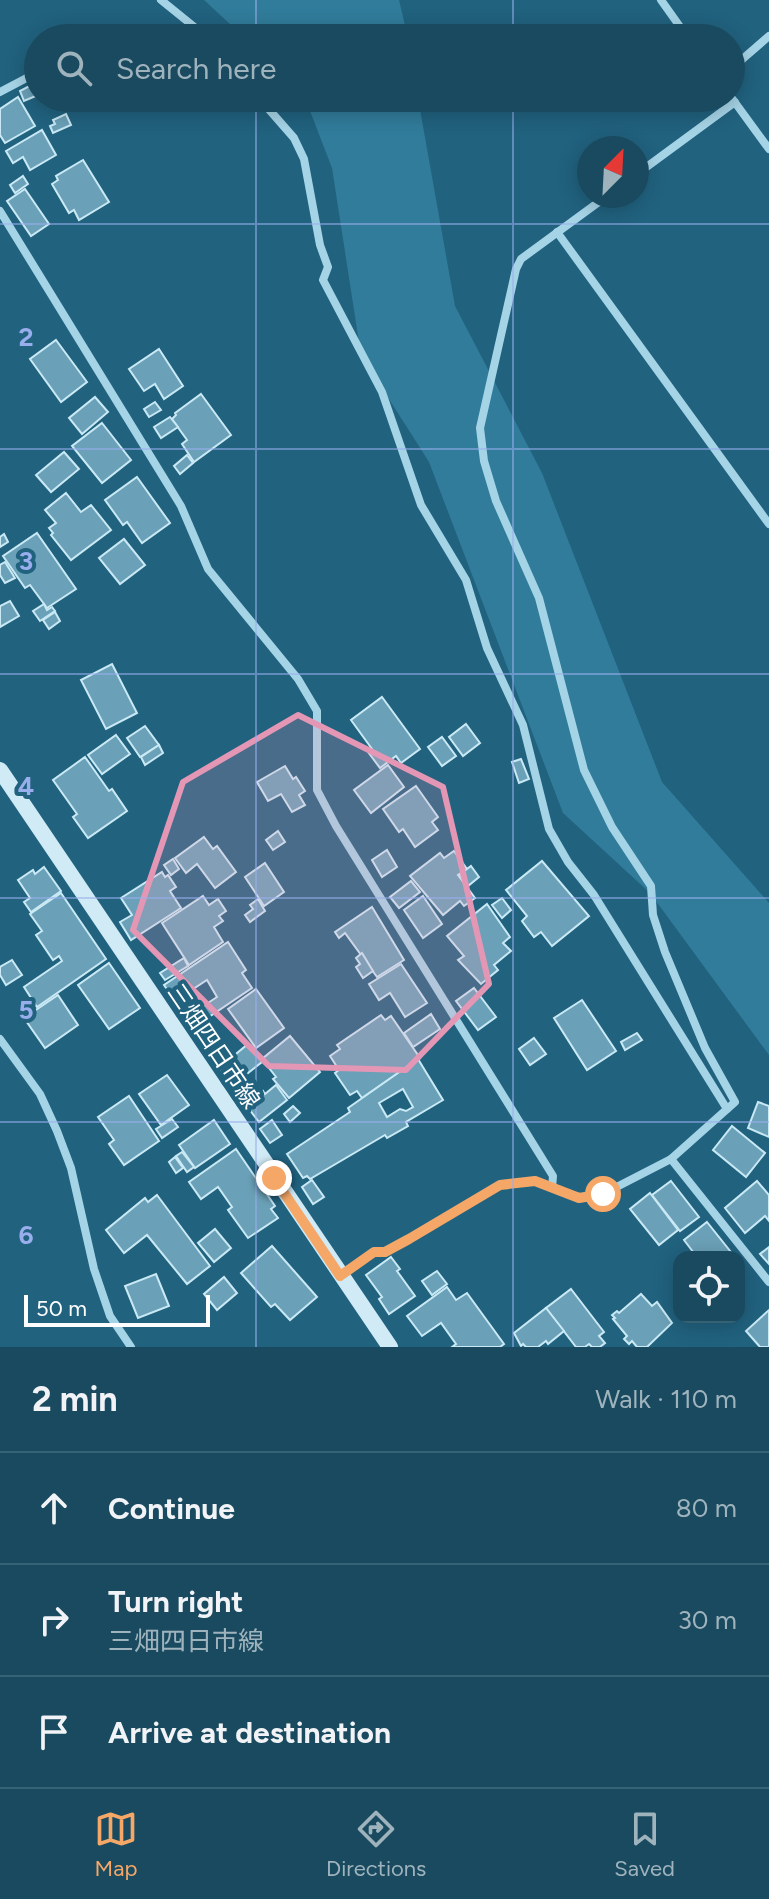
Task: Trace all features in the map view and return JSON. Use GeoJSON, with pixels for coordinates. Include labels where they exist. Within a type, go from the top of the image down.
{"type":"FeatureCollection","features":[{"type":"Feature","properties":{"kind":"main road","name":"三畑四日市線"},"geometry":{"type":"LineString","coordinates":[[0,770],[390,1347]]}},
{"type":"Feature","properties":{"kind":"street"},"geometry":{"type":"LineString","coordinates":[[161,0],[191,24]]}},
{"type":"Feature","properties":{"kind":"street"},"geometry":{"type":"LineString","coordinates":[[661,0],[678,24]]}},
{"type":"Feature","properties":{"kind":"street"},"geometry":{"type":"LineString","coordinates":[[745,57],[769,36]]}},
{"type":"Feature","properties":{"kind":"street"},"geometry":{"type":"LineString","coordinates":[[0,92],[24,79]]}},
{"type":"Feature","properties":{"kind":"street"},"geometry":{"type":"LineString","coordinates":[[271,112],[294,138],[304,159],[320,245],[328,267],[323,280],[382,392],[421,505],[466,580],[487,648],[523,725],[549,829],[568,862],[594,895],[727,1109]]}},
{"type":"Feature","properties":{"kind":"street"},"geometry":{"type":"LineString","coordinates":[[649,165],[717,112]]}},
{"type":"Feature","properties":{"kind":"street"},"geometry":{"type":"LineString","coordinates":[[742,112],[769,149]]}},
{"type":"Feature","properties":{"kind":"street"},"geometry":{"type":"LineString","coordinates":[[340,1276],[374,1252],[385,1252],[500,1185],[535,1181],[579,1198],[603,1194],[671,1159],[735,1102],[705,1048],[665,952],[653,915],[651,886],[612,827],[584,770],[539,598],[496,501],[484,461],[480,428],[516,269],[521,259],[590,208]]}},
{"type":"Feature","properties":{"kind":"street"},"geometry":{"type":"LineString","coordinates":[[0,211],[181,506],[208,569],[298,679],[317,711],[317,790],[336,826],[553,1176],[552,1188]]}},
{"type":"Feature","properties":{"kind":"street"},"geometry":{"type":"LineString","coordinates":[[557,232],[769,524]]}},
{"type":"Feature","properties":{"kind":"street"},"geometry":{"type":"LineString","coordinates":[[0,1039],[40,1094],[57,1131],[75,1181],[94,1269],[110,1316],[131,1347]]}},
{"type":"Feature","properties":{"kind":"street"},"geometry":{"type":"LineString","coordinates":[[671,1159],[769,1282]]}},
{"type":"Feature","properties":{"kind":"highlighted area"},"geometry":{"type":"Polygon","coordinates":[[[298,715],[443,787],[489,984],[406,1070],[269,1066],[133,930],[183,782],[298,715]]]}},
{"type":"Feature","properties":{"kind":"shaded area"},"geometry":{"type":"Polygon","coordinates":[[[204,0],[399,0],[405,24],[230,24],[204,0]]]}},
{"type":"Feature","properties":{"kind":"shaded area"},"geometry":{"type":"Polygon","coordinates":[[[310,112],[420,112],[455,306],[542,473],[662,782],[769,903],[769,1055],[650,893],[563,813],[429,462],[361,355],[332,168],[310,112]]]}},
{"type":"Feature","properties":{"kind":"building"},"geometry":{"type":"Polygon","coordinates":[[[18,97],[24,112],[35,126],[5,143],[0,135],[0,109],[18,97]]]}},
{"type":"Feature","properties":{"kind":"building"},"geometry":{"type":"Polygon","coordinates":[[[66,114],[71,125],[53,133],[50,126],[55,124],[53,120],[66,114]]]}},
{"type":"Feature","properties":{"kind":"building"},"geometry":{"type":"Polygon","coordinates":[[[42,130],[56,155],[30,170],[23,157],[13,163],[6,151],[42,130]]]}},
{"type":"Feature","properties":{"kind":"building"},"geometry":{"type":"Polygon","coordinates":[[[83,160],[109,202],[79,220],[74,210],[69,213],[52,184],[58,180],[56,176],[83,160]]]}},
{"type":"Feature","properties":{"kind":"building"},"geometry":{"type":"Polygon","coordinates":[[[23,176],[28,184],[15,193],[10,185],[23,176]]]}},
{"type":"Feature","properties":{"kind":"building"},"geometry":{"type":"Polygon","coordinates":[[[25,189],[49,224],[31,236],[7,201],[25,189]]]}},
{"type":"Feature","properties":{"kind":"building"},"geometry":{"type":"Polygon","coordinates":[[[56,340],[87,382],[61,402],[30,359],[56,340]]]}},
{"type":"Feature","properties":{"kind":"building"},"geometry":{"type":"Polygon","coordinates":[[[159,349],[183,386],[164,399],[155,384],[144,391],[129,369],[159,349]]]}},
{"type":"Feature","properties":{"kind":"building"},"geometry":{"type":"Polygon","coordinates":[[[201,394],[231,435],[194,462],[182,444],[187,440],[172,419],[175,413],[201,394]]]}},
{"type":"Feature","properties":{"kind":"building"},"geometry":{"type":"Polygon","coordinates":[[[95,397],[108,412],[82,434],[69,418],[95,397]]]}},
{"type":"Feature","properties":{"kind":"building"},"geometry":{"type":"Polygon","coordinates":[[[155,402],[161,410],[149,417],[144,409],[155,402]]]}},
{"type":"Feature","properties":{"kind":"building"},"geometry":{"type":"Polygon","coordinates":[[[170,417],[178,427],[161,438],[154,427],[170,417]]]}},
{"type":"Feature","properties":{"kind":"building"},"geometry":{"type":"Polygon","coordinates":[[[102,423],[131,460],[102,483],[72,446],[102,423]]]}},
{"type":"Feature","properties":{"kind":"building"},"geometry":{"type":"Polygon","coordinates":[[[64,452],[79,469],[51,492],[36,475],[64,452]]]}},
{"type":"Feature","properties":{"kind":"building"},"geometry":{"type":"Polygon","coordinates":[[[187,455],[193,463],[180,474],[174,466],[187,455]]]}},
{"type":"Feature","properties":{"kind":"building"},"geometry":{"type":"Polygon","coordinates":[[[137,477],[170,523],[142,543],[127,522],[123,525],[105,500],[137,477]]]}},
{"type":"Feature","properties":{"kind":"building"},"geometry":{"type":"Polygon","coordinates":[[[66,493],[81,512],[91,505],[111,530],[71,560],[51,535],[53,533],[49,528],[56,523],[45,510],[66,493]]]}},
{"type":"Feature","properties":{"kind":"building"},"geometry":{"type":"Polygon","coordinates":[[[37,533],[76,589],[47,608],[30,585],[25,588],[3,556],[37,533]]]}},
{"type":"Feature","properties":{"kind":"building"},"geometry":{"type":"Polygon","coordinates":[[[4,534],[8,542],[0,547],[0,537],[4,534]]]}},
{"type":"Feature","properties":{"kind":"building"},"geometry":{"type":"Polygon","coordinates":[[[124,539],[145,565],[120,584],[99,558],[124,539]]]}},
{"type":"Feature","properties":{"kind":"building"},"geometry":{"type":"Polygon","coordinates":[[[5,562],[15,578],[5,583],[0,575],[0,565],[5,562]]]}},
{"type":"Feature","properties":{"kind":"building"},"geometry":{"type":"Polygon","coordinates":[[[10,601],[19,616],[0,627],[0,606],[10,601]]]}},
{"type":"Feature","properties":{"kind":"building"},"geometry":{"type":"Polygon","coordinates":[[[44,604],[47,610],[52,607],[55,611],[40,621],[33,611],[44,604]]]}},
{"type":"Feature","properties":{"kind":"building"},"geometry":{"type":"Polygon","coordinates":[[[55,612],[60,621],[49,629],[43,620],[55,612]]]}},
{"type":"Feature","properties":{"kind":"building"},"geometry":{"type":"Polygon","coordinates":[[[112,664],[137,713],[106,729],[81,680],[112,664]]]}},
{"type":"Feature","properties":{"kind":"building"},"geometry":{"type":"Polygon","coordinates":[[[382,697],[420,749],[401,763],[396,756],[380,768],[368,752],[372,749],[351,720],[382,697]]]}},
{"type":"Feature","properties":{"kind":"building"},"geometry":{"type":"Polygon","coordinates":[[[466,724],[480,743],[463,756],[449,737],[466,724]]]}},
{"type":"Feature","properties":{"kind":"building"},"geometry":{"type":"Polygon","coordinates":[[[145,726],[159,745],[140,757],[127,738],[145,726]]]}},
{"type":"Feature","properties":{"kind":"building"},"geometry":{"type":"Polygon","coordinates":[[[116,735],[130,754],[102,774],[88,755],[116,735]]]}},
{"type":"Feature","properties":{"kind":"building"},"geometry":{"type":"Polygon","coordinates":[[[442,737],[456,756],[442,766],[428,747],[442,737]]]}},
{"type":"Feature","properties":{"kind":"building"},"geometry":{"type":"Polygon","coordinates":[[[159,745],[163,753],[145,765],[141,757],[159,745]]]}},
{"type":"Feature","properties":{"kind":"building"},"geometry":{"type":"Polygon","coordinates":[[[85,757],[127,811],[88,838],[73,817],[77,814],[53,780],[85,757]]]}},
{"type":"Feature","properties":{"kind":"building"},"geometry":{"type":"Polygon","coordinates":[[[521,759],[529,779],[519,783],[512,762],[521,759]]]}},
{"type":"Feature","properties":{"kind":"building"},"geometry":{"type":"Polygon","coordinates":[[[388,765],[404,787],[371,813],[354,790],[388,765]]]}},
{"type":"Feature","properties":{"kind":"building"},"geometry":{"type":"Polygon","coordinates":[[[285,766],[305,791],[299,795],[305,805],[292,812],[281,794],[268,801],[257,782],[285,766]]]}},
{"type":"Feature","properties":{"kind":"building"},"geometry":{"type":"Polygon","coordinates":[[[416,786],[438,817],[432,822],[438,830],[415,847],[403,829],[399,832],[383,809],[416,786]]]}},
{"type":"Feature","properties":{"kind":"building"},"geometry":{"type":"Polygon","coordinates":[[[278,831],[285,842],[273,850],[266,840],[278,831]]]}},
{"type":"Feature","properties":{"kind":"building"},"geometry":{"type":"Polygon","coordinates":[[[204,837],[213,849],[217,846],[236,872],[215,888],[197,864],[186,873],[175,858],[204,837]]]}},
{"type":"Feature","properties":{"kind":"building"},"geometry":{"type":"Polygon","coordinates":[[[387,850],[397,867],[382,877],[372,860],[387,850]]]}},
{"type":"Feature","properties":{"kind":"building"},"geometry":{"type":"Polygon","coordinates":[[[454,851],[467,869],[458,875],[475,898],[464,906],[460,901],[443,915],[410,876],[440,853],[444,858],[454,851]]]}},
{"type":"Feature","properties":{"kind":"building"},"geometry":{"type":"Polygon","coordinates":[[[173,859],[179,869],[171,875],[164,865],[173,859]]]}},
{"type":"Feature","properties":{"kind":"building"},"geometry":{"type":"Polygon","coordinates":[[[542,861],[589,916],[552,946],[541,932],[534,937],[522,921],[527,916],[506,890],[542,861]]]}},
{"type":"Feature","properties":{"kind":"building"},"geometry":{"type":"Polygon","coordinates":[[[265,863],[284,892],[264,906],[245,877],[265,863]]]}},
{"type":"Feature","properties":{"kind":"building"},"geometry":{"type":"Polygon","coordinates":[[[471,866],[479,877],[468,886],[459,875],[471,866]]]}},
{"type":"Feature","properties":{"kind":"building"},"geometry":{"type":"Polygon","coordinates":[[[44,867],[61,891],[31,912],[24,902],[30,898],[18,880],[44,867]]]}},
{"type":"Feature","properties":{"kind":"building"},"geometry":{"type":"Polygon","coordinates":[[[162,872],[176,887],[170,891],[181,908],[131,940],[120,922],[132,915],[121,898],[162,872]]]}},
{"type":"Feature","properties":{"kind":"building"},"geometry":{"type":"Polygon","coordinates":[[[411,881],[420,892],[399,908],[390,897],[411,881]]]}},
{"type":"Feature","properties":{"kind":"building"},"geometry":{"type":"Polygon","coordinates":[[[61,893],[106,959],[37,1007],[24,987],[62,961],[59,956],[53,960],[36,935],[42,931],[30,914],[61,893]]]}},
{"type":"Feature","properties":{"kind":"building"},"geometry":{"type":"Polygon","coordinates":[[[203,896],[209,905],[218,899],[226,911],[219,916],[223,921],[214,927],[223,942],[189,965],[162,923],[203,896]]]}},
{"type":"Feature","properties":{"kind":"building"},"geometry":{"type":"Polygon","coordinates":[[[423,896],[442,924],[423,938],[404,910],[423,896]]]}},
{"type":"Feature","properties":{"kind":"building"},"geometry":{"type":"Polygon","coordinates":[[[502,898],[511,910],[502,918],[492,905],[502,898]]]}},
{"type":"Feature","properties":{"kind":"building"},"geometry":{"type":"Polygon","coordinates":[[[258,899],[265,911],[250,922],[245,915],[253,909],[250,905],[258,899]]]}},
{"type":"Feature","properties":{"kind":"building"},"geometry":{"type":"Polygon","coordinates":[[[487,904],[510,937],[503,943],[511,951],[494,965],[498,970],[481,984],[458,960],[464,956],[447,936],[487,904]]]}},
{"type":"Feature","properties":{"kind":"building"},"geometry":{"type":"Polygon","coordinates":[[[372,907],[404,960],[377,977],[345,933],[339,938],[335,932],[372,907]]]}},
{"type":"Feature","properties":{"kind":"building"},"geometry":{"type":"Polygon","coordinates":[[[228,942],[246,970],[242,973],[252,988],[197,1025],[191,1014],[217,997],[207,980],[175,1001],[164,985],[228,942]]]}},
{"type":"Feature","properties":{"kind":"building"},"geometry":{"type":"Polygon","coordinates":[[[362,953],[373,971],[363,978],[356,967],[360,964],[356,958],[362,953]]]}},
{"type":"Feature","properties":{"kind":"building"},"geometry":{"type":"Polygon","coordinates":[[[184,958],[188,966],[165,980],[160,973],[184,958]]]}},
{"type":"Feature","properties":{"kind":"building"},"geometry":{"type":"Polygon","coordinates":[[[12,960],[22,975],[6,985],[0,975],[0,967],[12,960]]]}},
{"type":"Feature","properties":{"kind":"building"},"geometry":{"type":"Polygon","coordinates":[[[109,963],[140,1008],[109,1029],[78,985],[109,963]]]}},
{"type":"Feature","properties":{"kind":"building"},"geometry":{"type":"Polygon","coordinates":[[[401,964],[427,1003],[405,1017],[390,993],[379,1000],[369,984],[401,964]]]}},
{"type":"Feature","properties":{"kind":"building"},"geometry":{"type":"Polygon","coordinates":[[[474,988],[496,1017],[478,1030],[456,1001],[474,988]]]}},
{"type":"Feature","properties":{"kind":"building"},"geometry":{"type":"Polygon","coordinates":[[[256,989],[284,1028],[256,1048],[228,1009],[256,989]]]}},
{"type":"Feature","properties":{"kind":"building"},"geometry":{"type":"Polygon","coordinates":[[[58,995],[78,1025],[45,1048],[24,1018],[58,995]]]}},
{"type":"Feature","properties":{"kind":"building"},"geometry":{"type":"Polygon","coordinates":[[[582,1000],[616,1051],[587,1070],[554,1018],[582,1000]]]}},
{"type":"Feature","properties":{"kind":"building"},"geometry":{"type":"Polygon","coordinates":[[[431,1014],[440,1029],[413,1047],[404,1033],[431,1014]]]}},
{"type":"Feature","properties":{"kind":"building"},"geometry":{"type":"Polygon","coordinates":[[[381,1015],[385,1020],[391,1016],[420,1058],[362,1098],[357,1091],[350,1095],[335,1073],[339,1070],[330,1056],[340,1049],[337,1045],[381,1015]]]}},
{"type":"Feature","properties":{"kind":"building"},"geometry":{"type":"Polygon","coordinates":[[[637,1033],[642,1040],[625,1050],[621,1042],[637,1033]]]}},
{"type":"Feature","properties":{"kind":"building"},"geometry":{"type":"Polygon","coordinates":[[[290,1036],[320,1072],[289,1098],[262,1059],[290,1036]]]}},
{"type":"Feature","properties":{"kind":"building"},"geometry":{"type":"Polygon","coordinates":[[[534,1038],[546,1054],[530,1065],[519,1049],[534,1038]]]}},
{"type":"Feature","properties":{"kind":"building"},"geometry":{"type":"Polygon","coordinates":[[[248,1044],[262,1062],[233,1085],[219,1068],[248,1044]]]}},
{"type":"Feature","properties":{"kind":"building"},"geometry":{"type":"Polygon","coordinates":[[[418,1059],[443,1100],[406,1122],[408,1126],[387,1138],[385,1135],[310,1179],[307,1176],[303,1178],[287,1154],[350,1112],[348,1108],[418,1059]],[[403,1089],[379,1103],[387,1117],[400,1109],[406,1111],[413,1107],[403,1089]]]}},
{"type":"Feature","properties":{"kind":"building"},"geometry":{"type":"Polygon","coordinates":[[[167,1075],[189,1105],[161,1125],[139,1094],[167,1075]]]}},
{"type":"Feature","properties":{"kind":"building"},"geometry":{"type":"Polygon","coordinates":[[[276,1085],[287,1100],[259,1122],[245,1104],[276,1085]]]}},
{"type":"Feature","properties":{"kind":"building"},"geometry":{"type":"Polygon","coordinates":[[[129,1096],[159,1141],[124,1165],[109,1144],[114,1140],[98,1117],[129,1096]]]}},
{"type":"Feature","properties":{"kind":"building"},"geometry":{"type":"Polygon","coordinates":[[[758,1102],[769,1106],[769,1137],[748,1128],[758,1102]]]}},
{"type":"Feature","properties":{"kind":"building"},"geometry":{"type":"Polygon","coordinates":[[[293,1106],[300,1113],[290,1122],[284,1114],[293,1106]]]}},
{"type":"Feature","properties":{"kind":"building"},"geometry":{"type":"Polygon","coordinates":[[[172,1119],[178,1127],[162,1138],[156,1129],[172,1119]]]}},
{"type":"Feature","properties":{"kind":"building"},"geometry":{"type":"Polygon","coordinates":[[[214,1120],[230,1144],[195,1168],[179,1145],[214,1120]]]}},
{"type":"Feature","properties":{"kind":"building"},"geometry":{"type":"Polygon","coordinates":[[[272,1120],[282,1135],[270,1143],[260,1129],[272,1120]]]}},
{"type":"Feature","properties":{"kind":"building"},"geometry":{"type":"Polygon","coordinates":[[[732,1126],[765,1153],[746,1177],[713,1150],[732,1126]]]}},
{"type":"Feature","properties":{"kind":"building"},"geometry":{"type":"Polygon","coordinates":[[[236,1149],[275,1206],[271,1209],[278,1218],[248,1238],[228,1210],[232,1207],[218,1187],[201,1199],[189,1182],[236,1149]]]}},
{"type":"Feature","properties":{"kind":"building"},"geometry":{"type":"Polygon","coordinates":[[[182,1152],[194,1167],[187,1172],[176,1156],[182,1152]]]}},
{"type":"Feature","properties":{"kind":"building"},"geometry":{"type":"Polygon","coordinates":[[[175,1157],[183,1168],[176,1173],[169,1162],[175,1157]]]}},
{"type":"Feature","properties":{"kind":"building"},"geometry":{"type":"Polygon","coordinates":[[[312,1180],[324,1197],[313,1204],[302,1187],[312,1180]]]}},
{"type":"Feature","properties":{"kind":"building"},"geometry":{"type":"Polygon","coordinates":[[[671,1181],[699,1217],[680,1231],[652,1195],[671,1181]]]}},
{"type":"Feature","properties":{"kind":"building"},"geometry":{"type":"Polygon","coordinates":[[[757,1181],[769,1195],[769,1221],[765,1216],[745,1233],[725,1208],[757,1181]]]}},
{"type":"Feature","properties":{"kind":"building"},"geometry":{"type":"Polygon","coordinates":[[[650,1193],[678,1230],[659,1245],[630,1209],[650,1193]]]}},
{"type":"Feature","properties":{"kind":"building"},"geometry":{"type":"Polygon","coordinates":[[[157,1195],[210,1266],[187,1284],[147,1235],[124,1253],[106,1230],[145,1198],[148,1202],[157,1195]]]}},
{"type":"Feature","properties":{"kind":"building"},"geometry":{"type":"Polygon","coordinates":[[[707,1222],[730,1251],[692,1251],[684,1240],[707,1222]]]}},
{"type":"Feature","properties":{"kind":"building"},"geometry":{"type":"Polygon","coordinates":[[[215,1229],[231,1248],[214,1262],[198,1243],[215,1229]]]}},
{"type":"Feature","properties":{"kind":"building"},"geometry":{"type":"Polygon","coordinates":[[[272,1246],[317,1297],[290,1320],[275,1304],[271,1307],[241,1273],[272,1246]]]}},
{"type":"Feature","properties":{"kind":"building"},"geometry":{"type":"Polygon","coordinates":[[[769,1247],[769,1264],[760,1254],[769,1247]]]}},
{"type":"Feature","properties":{"kind":"building"},"geometry":{"type":"Polygon","coordinates":[[[391,1257],[415,1296],[389,1314],[379,1299],[382,1297],[366,1275],[391,1257]]]}},
{"type":"Feature","properties":{"kind":"building"},"geometry":{"type":"Polygon","coordinates":[[[437,1271],[447,1284],[432,1295],[422,1281],[437,1271]]]}},
{"type":"Feature","properties":{"kind":"building"},"geometry":{"type":"Polygon","coordinates":[[[156,1274],[169,1306],[138,1318],[125,1286],[156,1274]]]}},
{"type":"Feature","properties":{"kind":"building"},"geometry":{"type":"Polygon","coordinates":[[[224,1277],[237,1293],[217,1310],[204,1294],[224,1277]]]}},
{"type":"Feature","properties":{"kind":"building"},"geometry":{"type":"Polygon","coordinates":[[[447,1287],[456,1300],[467,1293],[504,1344],[500,1347],[452,1347],[456,1344],[441,1323],[422,1336],[407,1316],[447,1287]]]}},
{"type":"Feature","properties":{"kind":"building"},"geometry":{"type":"Polygon","coordinates":[[[571,1289],[604,1332],[599,1336],[605,1343],[600,1347],[589,1344],[576,1347],[546,1308],[571,1289]]]}},
{"type":"Feature","properties":{"kind":"building"},"geometry":{"type":"Polygon","coordinates":[[[641,1294],[652,1306],[657,1302],[672,1323],[647,1347],[637,1347],[632,1341],[629,1344],[612,1315],[617,1311],[619,1313],[641,1294]]]}},
{"type":"Feature","properties":{"kind":"building"},"geometry":{"type":"Polygon","coordinates":[[[546,1308],[564,1331],[548,1344],[546,1341],[538,1347],[521,1346],[514,1333],[546,1308]]]}},
{"type":"Feature","properties":{"kind":"building"},"geometry":{"type":"Polygon","coordinates":[[[769,1310],[769,1347],[760,1347],[746,1331],[769,1310]]]}},
{"type":"Feature","properties":{"kind":"route"},"geometry":{"type":"LineString","coordinates":[[274,1178],[340,1276],[374,1252],[385,1252],[500,1185],[535,1181],[579,1198],[603,1194]]}}]}
